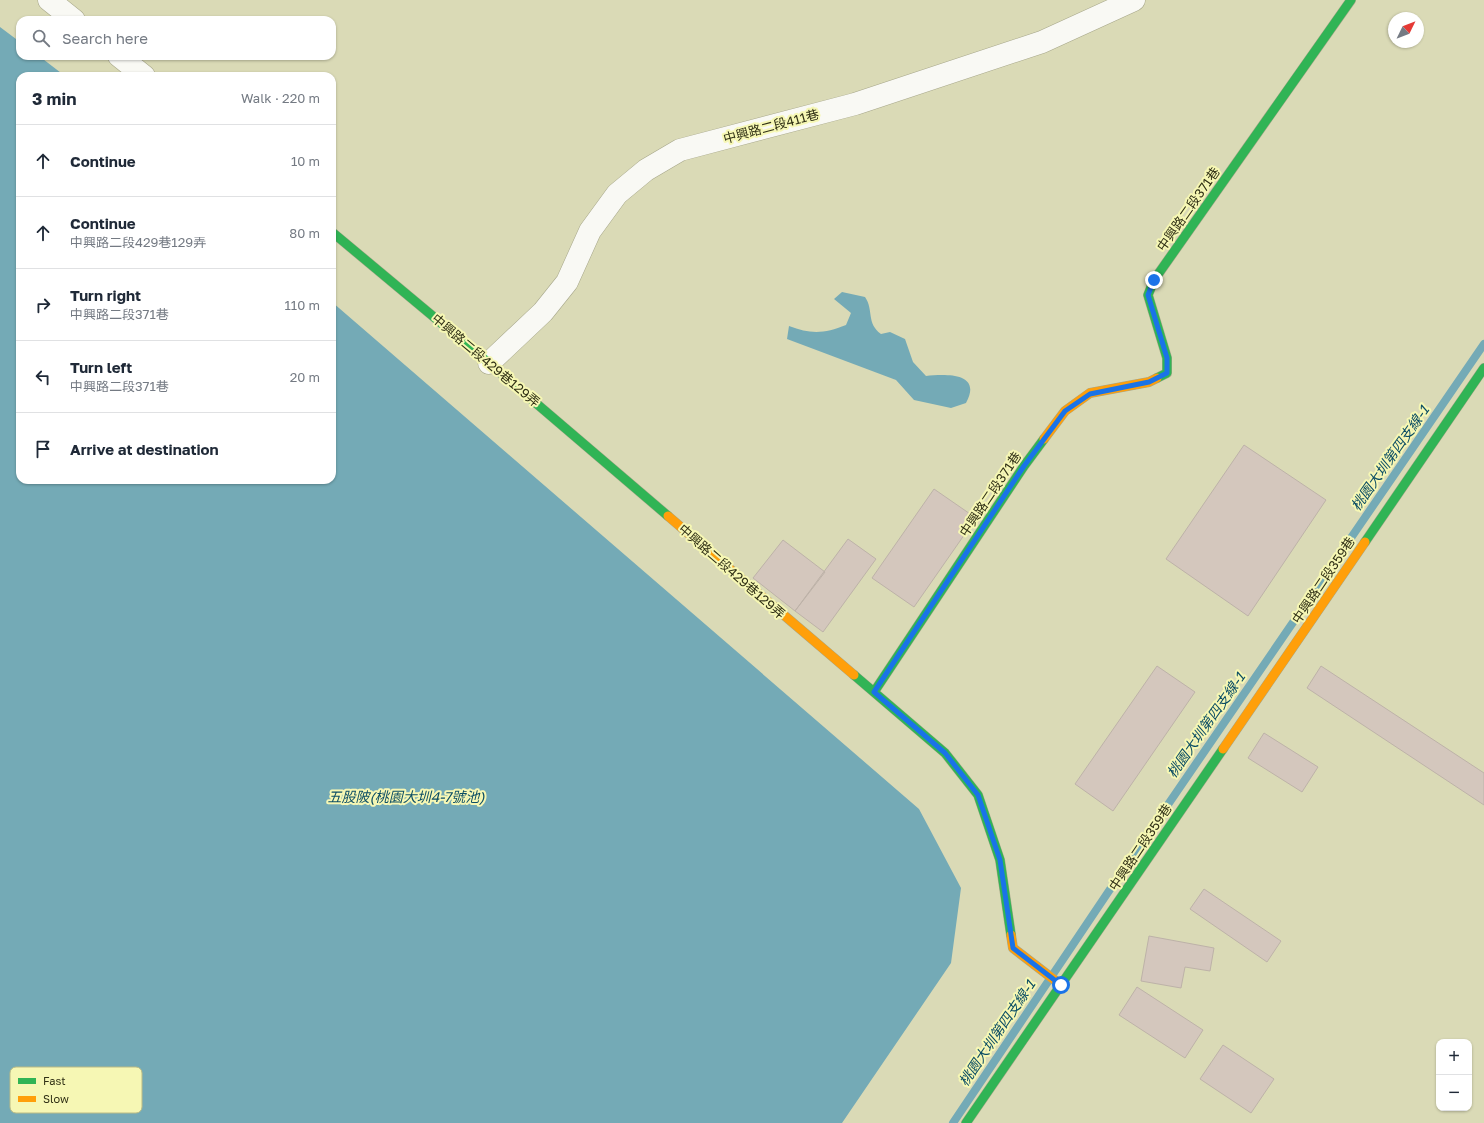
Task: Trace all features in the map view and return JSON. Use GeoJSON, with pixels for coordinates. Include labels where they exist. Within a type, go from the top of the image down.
{"type":"FeatureCollection","features":[{"type":"Feature","properties":{"kind":"street"},"geometry":{"type":"LineString","coordinates":[[49,0],[69,16]]}},
{"type":"Feature","properties":{"kind":"street","name":"中興路二段411巷"},"geometry":{"type":"LineString","coordinates":[[489,362],[543,312],[567,282],[590,230],[617,194],[646,170],[680,150],[863,101],[1042,42],[1134,0]]}},
{"type":"Feature","properties":{"kind":"street","name":"中興路二段371巷"},"geometry":{"type":"LineString","coordinates":[[874,692],[1024,466],[1065,411],[1090,394],[1149,382],[1167,373],[1167,358],[1148,295],[1154,280],[1351,0]]}},
{"type":"Feature","properties":{"kind":"street"},"geometry":{"type":"LineString","coordinates":[[124,60],[139,72]]}},
{"type":"Feature","properties":{"kind":"street","name":"中興路二段429巷129弄"},"geometry":{"type":"LineString","coordinates":[[336,235],[489,362],[945,753],[978,795],[1000,860],[1013,948],[1060,984]]}},
{"type":"Feature","properties":{"kind":"street","name":"中興路二段359巷"},"geometry":{"type":"LineString","coordinates":[[966,1123],[1484,368]]}},
{"type":"Feature","properties":{"kind":"water","name":"五股陂(桃園大圳4-7號池)"},"geometry":{"type":"Polygon","coordinates":[[[0,27],[16,39],[16,60],[44,60],[60,72],[16,72],[16,484],[336,484],[336,305],[919,809],[961,888],[951,963],[842,1123],[0,1123],[0,27]]]}},
{"type":"Feature","properties":{"kind":"water"},"geometry":{"type":"Polygon","coordinates":[[[842,292],[865,297],[868,302],[873,325],[876,330],[881,334],[890,332],[905,339],[913,362],[926,376],[951,375],[966,380],[970,385],[970,393],[966,403],[951,408],[914,400],[896,380],[787,339],[789,326],[810,332],[817,332],[831,330],[846,325],[851,313],[834,299],[842,292]]]}},
{"type":"Feature","properties":{"kind":"building"},"geometry":{"type":"Polygon","coordinates":[[[1244,445],[1326,500],[1248,616],[1166,559],[1244,445]]]}},
{"type":"Feature","properties":{"kind":"building"},"geometry":{"type":"Polygon","coordinates":[[[934,489],[976,518],[914,607],[872,578],[934,489]]]}},
{"type":"Feature","properties":{"kind":"building"},"geometry":{"type":"Polygon","coordinates":[[[848,539],[876,559],[823,632],[795,611],[848,539]]]}},
{"type":"Feature","properties":{"kind":"building"},"geometry":{"type":"Polygon","coordinates":[[[783,540],[825,572],[795,611],[753,578],[783,540]]]}},
{"type":"Feature","properties":{"kind":"building"},"geometry":{"type":"Polygon","coordinates":[[[1157,666],[1195,692],[1113,811],[1075,784],[1157,666]]]}},
{"type":"Feature","properties":{"kind":"building"},"geometry":{"type":"Polygon","coordinates":[[[1321,666],[1484,773],[1484,805],[1307,688],[1321,666]]]}},
{"type":"Feature","properties":{"kind":"building"},"geometry":{"type":"Polygon","coordinates":[[[1264,733],[1318,767],[1302,792],[1248,758],[1264,733]]]}},
{"type":"Feature","properties":{"kind":"building"},"geometry":{"type":"Polygon","coordinates":[[[1204,889],[1281,941],[1267,962],[1190,909],[1204,889]]]}},
{"type":"Feature","properties":{"kind":"building"},"geometry":{"type":"Polygon","coordinates":[[[1149,936],[1214,948],[1210,971],[1185,967],[1181,988],[1141,981],[1149,936]]]}},
{"type":"Feature","properties":{"kind":"building"},"geometry":{"type":"Polygon","coordinates":[[[1137,987],[1203,1030],[1185,1058],[1119,1015],[1137,987]]]}},
{"type":"Feature","properties":{"kind":"building"},"geometry":{"type":"Polygon","coordinates":[[[1223,1045],[1274,1079],[1251,1113],[1200,1079],[1223,1045]]]}},
{"type":"Feature","properties":{"kind":"waterway","name":"桃園大圳第四支線-1"},"geometry":{"type":"LineString","coordinates":[[953,1123],[1121,873],[1484,344]]}},
{"type":"Feature","properties":{"kind":"traffic: fast"},"geometry":{"type":"LineString","coordinates":[[1157,378],[1167,373],[1167,358],[1148,295],[1154,280],[1351,0]]}},
{"type":"Feature","properties":{"kind":"traffic: fast"},"geometry":{"type":"LineString","coordinates":[[336,235],[489,363],[668,516]]}},
{"type":"Feature","properties":{"kind":"traffic: fast"},"geometry":{"type":"LineString","coordinates":[[1365,542],[1484,368]]}},
{"type":"Feature","properties":{"kind":"traffic: fast"},"geometry":{"type":"LineString","coordinates":[[874,692],[1024,466],[1044,439]]}},
{"type":"Feature","properties":{"kind":"traffic: fast"},"geometry":{"type":"LineString","coordinates":[[854,675],[945,753],[978,795],[1000,860],[1011,935]]}},
{"type":"Feature","properties":{"kind":"traffic: fast"},"geometry":{"type":"LineString","coordinates":[[966,1123],[1223,749]]}},
{"type":"Feature","properties":{"kind":"traffic: slow"},"geometry":{"type":"LineString","coordinates":[[1044,439],[1065,411],[1090,393],[1149,382],[1157,378]]}},
{"type":"Feature","properties":{"kind":"traffic: slow"},"geometry":{"type":"LineString","coordinates":[[668,516],[854,675]]}},
{"type":"Feature","properties":{"kind":"traffic: slow"},"geometry":{"type":"LineString","coordinates":[[1223,749],[1365,542]]}},
{"type":"Feature","properties":{"kind":"traffic: slow"},"geometry":{"type":"LineString","coordinates":[[1011,935],[1013,948],[1061,985]]}},
{"type":"Feature","properties":{"kind":"route"},"geometry":{"type":"LineString","coordinates":[[1061,985],[1013,948],[1000,860],[978,795],[945,753],[874,692],[1024,466],[1065,411],[1090,394],[1149,382],[1167,373],[1167,358],[1148,295],[1154,280]]}}]}
